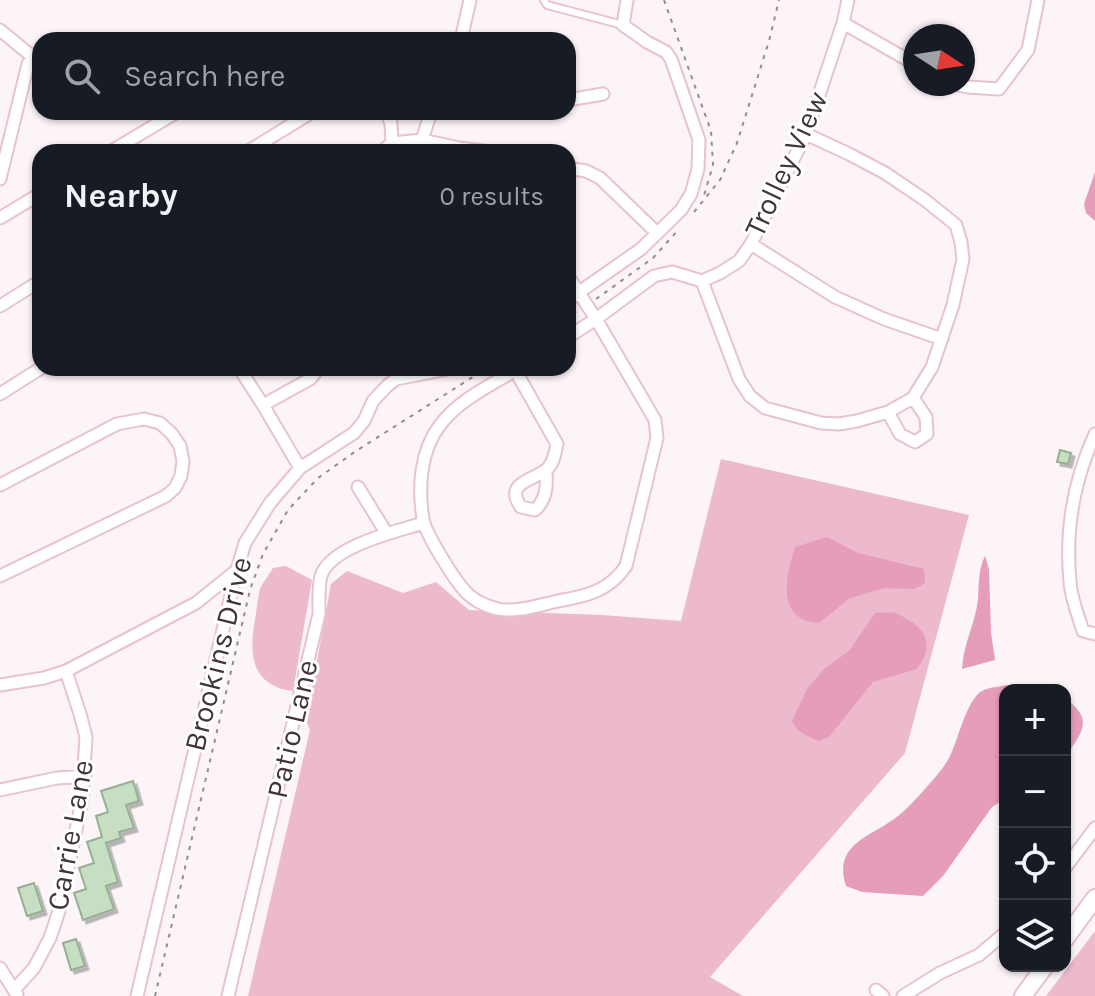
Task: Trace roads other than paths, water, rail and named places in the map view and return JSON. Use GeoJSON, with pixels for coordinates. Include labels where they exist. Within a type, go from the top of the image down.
{"type":"FeatureCollection","features":[{"type":"Feature","properties":{"kind":"street"},"geometry":{"type":"LineString","coordinates":[[463,32],[470,0]]}},
{"type":"Feature","properties":{"kind":"street"},"geometry":{"type":"LineString","coordinates":[[576,295],[641,249],[681,210],[691,194],[698,169],[699,140],[671,59],[666,52],[623,25],[627,0]]}},
{"type":"Feature","properties":{"kind":"street","name":"Trolley View"},"geometry":{"type":"LineString","coordinates":[[702,281],[739,261],[751,244],[806,134],[848,0]]}},
{"type":"Feature","properties":{"kind":"street"},"geometry":{"type":"LineString","coordinates":[[975,87],[999,89],[1028,50],[1038,0]]}},
{"type":"Feature","properties":{"kind":"street"},"geometry":{"type":"LineString","coordinates":[[843,23],[903,57]]}},
{"type":"Feature","properties":{"kind":"street"},"geometry":{"type":"LineString","coordinates":[[0,30],[32,52]]}},
{"type":"Feature","properties":{"kind":"street"},"geometry":{"type":"LineString","coordinates":[[0,179],[28,64],[32,60]]}},
{"type":"Feature","properties":{"kind":"street"},"geometry":{"type":"LineString","coordinates":[[576,99],[603,94]]}},
{"type":"Feature","properties":{"kind":"street"},"geometry":{"type":"LineString","coordinates":[[123,144],[164,120]]}},
{"type":"Feature","properties":{"kind":"street"},"geometry":{"type":"LineString","coordinates":[[260,144],[299,120]]}},
{"type":"Feature","properties":{"kind":"street"},"geometry":{"type":"LineString","coordinates":[[390,120],[392,143],[422,140],[440,144]]}},
{"type":"Feature","properties":{"kind":"street"},"geometry":{"type":"LineString","coordinates":[[422,140],[428,120]]}},
{"type":"Feature","properties":{"kind":"street"},"geometry":{"type":"LineString","coordinates":[[576,332],[654,276],[672,272],[702,281],[739,379],[750,396],[765,408],[821,423],[839,424],[888,412],[913,398],[932,367],[953,305],[963,259],[956,225],[885,173],[806,134]]}},
{"type":"Feature","properties":{"kind":"street"},"geometry":{"type":"LineString","coordinates":[[576,169],[600,178],[657,233]]}},
{"type":"Feature","properties":{"kind":"street"},"geometry":{"type":"LineString","coordinates":[[0,218],[32,199]]}},
{"type":"Feature","properties":{"kind":"street"},"geometry":{"type":"LineString","coordinates":[[751,244],[835,297],[884,319],[942,339]]}},
{"type":"Feature","properties":{"kind":"street"},"geometry":{"type":"LineString","coordinates":[[0,306],[32,286]]}},
{"type":"Feature","properties":{"kind":"street"},"geometry":{"type":"LineString","coordinates":[[506,376],[457,406],[438,427],[422,467],[421,485],[423,523],[451,572],[467,594],[500,610],[585,596],[617,579],[626,566],[657,438],[655,420],[576,287]]}},
{"type":"Feature","properties":{"kind":"street"},"geometry":{"type":"LineString","coordinates":[[0,394],[32,374]]}},
{"type":"Feature","properties":{"kind":"street"},"geometry":{"type":"LineString","coordinates":[[244,376],[300,468]]}},
{"type":"Feature","properties":{"kind":"street"},"geometry":{"type":"LineString","coordinates":[[263,405],[312,376]]}},
{"type":"Feature","properties":{"kind":"street","name":"Brookins Drive"},"geometry":{"type":"LineString","coordinates":[[137,996],[245,543],[270,503],[300,468],[354,433],[364,421],[373,401],[387,386],[408,376]]}},
{"type":"Feature","properties":{"kind":"street"},"geometry":{"type":"LineString","coordinates":[[521,376],[557,444],[554,460],[546,470]]}},
{"type":"Feature","properties":{"kind":"street"},"geometry":{"type":"LineString","coordinates":[[888,412],[900,434],[915,442],[927,434],[926,417],[913,398]]}},
{"type":"Feature","properties":{"kind":"street"},"geometry":{"type":"LineString","coordinates":[[0,485],[117,424],[144,419],[160,423],[172,434],[180,446],[183,461],[181,476],[166,496],[0,576]]}},
{"type":"Feature","properties":{"kind":"street"},"geometry":{"type":"LineString","coordinates":[[1095,434],[1082,462],[1069,519],[1070,584],[1083,631],[1095,634]]}},
{"type":"Feature","properties":{"kind":"street"},"geometry":{"type":"LineString","coordinates":[[358,487],[387,534]]}},
{"type":"Feature","properties":{"kind":"street","name":"Patio Lane"},"geometry":{"type":"LineString","coordinates":[[228,996],[319,614],[321,575],[332,560],[345,551],[423,523]]}},
{"type":"Feature","properties":{"kind":"street"},"geometry":{"type":"LineString","coordinates":[[0,685],[66,671],[196,603],[237,570]]}},
{"type":"Feature","properties":{"kind":"street","name":"Carrie Lane"},"geometry":{"type":"LineString","coordinates":[[16,993],[50,938],[59,911],[82,801],[86,737],[66,671]]}},
{"type":"Feature","properties":{"kind":"street"},"geometry":{"type":"LineString","coordinates":[[0,790],[57,778],[85,776]]}},
{"type":"Feature","properties":{"kind":"street"},"geometry":{"type":"LineString","coordinates":[[1071,860],[1095,828]]}},
{"type":"Feature","properties":{"kind":"street"},"geometry":{"type":"LineString","coordinates":[[1071,931],[1095,898]]}},
{"type":"Feature","properties":{"kind":"street"},"geometry":{"type":"LineString","coordinates":[[903,996],[940,973],[979,955],[999,938]]}},
{"type":"Feature","properties":{"kind":"street"},"geometry":{"type":"LineString","coordinates":[[0,968],[16,993]]}},
{"type":"Feature","properties":{"kind":"street"},"geometry":{"type":"LineString","coordinates":[[1023,996],[1041,972]]}},
{"type":"Feature","properties":{"kind":"lane"},"geometry":{"type":"LineString","coordinates":[[544,0],[547,5],[623,25]]}},
{"type":"Feature","properties":{"kind":"lane"},"geometry":{"type":"LineString","coordinates":[[571,10],[573,0]]}}]}
